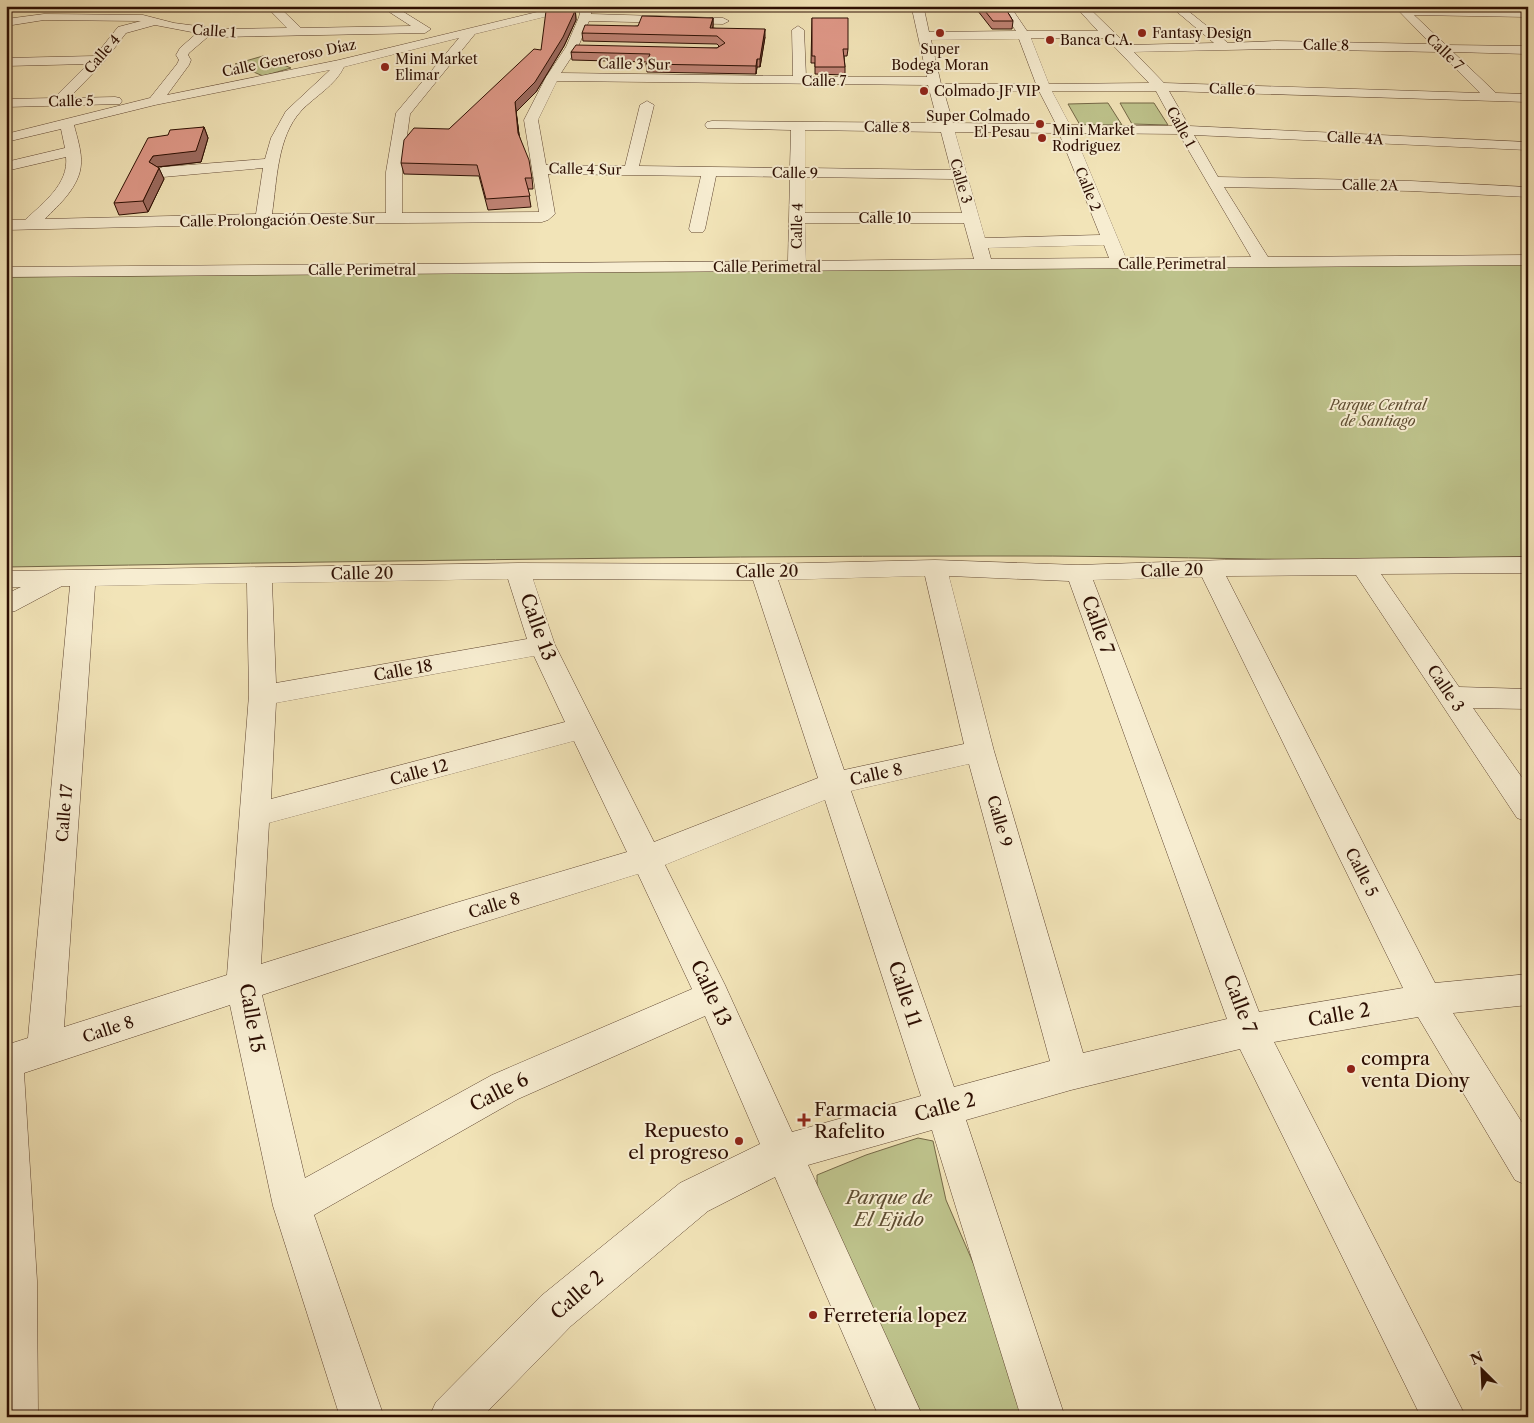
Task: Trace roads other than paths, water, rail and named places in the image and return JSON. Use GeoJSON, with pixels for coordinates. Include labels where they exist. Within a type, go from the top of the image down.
{"type":"FeatureCollection","features":[{"type":"Feature","properties":{"kind":"street"},"geometry":{"type":"LineString","coordinates":[[44,17],[55,6]]}},
{"type":"Feature","properties":{"kind":"street"},"geometry":{"type":"LineString","coordinates":[[153,22],[156,6]]}},
{"type":"Feature","properties":{"kind":"street"},"geometry":{"type":"LineString","coordinates":[[271,6],[298,32]]}},
{"type":"Feature","properties":{"kind":"street"},"geometry":{"type":"LineString","coordinates":[[385,6],[424,28],[448,38]]}},
{"type":"Feature","properties":{"kind":"street","name":"Calle Generoso Díaz"},"geometry":{"type":"LineString","coordinates":[[6,138],[155,101],[339,64],[532,17],[583,10],[722,26],[726,6]]}},
{"type":"Feature","properties":{"kind":"street","name":"Calle 2"},"geometry":{"type":"LineString","coordinates":[[1004,6],[1024,35],[1044,88],[1064,127],[1108,240],[1120,264]]}},
{"type":"Feature","properties":{"kind":"street","name":"Calle 1"},"geometry":{"type":"LineString","coordinates":[[1080,6],[1160,87],[1182,130],[1263,263]]}},
{"type":"Feature","properties":{"kind":"street"},"geometry":{"type":"LineString","coordinates":[[1175,6],[1224,45]]}},
{"type":"Feature","properties":{"kind":"street"},"geometry":{"type":"LineString","coordinates":[[1402,8],[1528,14]]}},
{"type":"Feature","properties":{"kind":"street","name":"Calle 7"},"geometry":{"type":"LineString","coordinates":[[1402,8],[1492,97]]}},
{"type":"Feature","properties":{"kind":"street","name":"Calle 3"},"geometry":{"type":"LineString","coordinates":[[918,9],[946,128],[984,266]]}},
{"type":"Feature","properties":{"kind":"street"},"geometry":{"type":"LineString","coordinates":[[516,10],[532,17]]}},
{"type":"Feature","properties":{"kind":"street"},"geometry":{"type":"LineString","coordinates":[[538,169],[531,120],[552,77],[577,48],[583,10]]}},
{"type":"Feature","properties":{"kind":"street","name":"Calle 1"},"geometry":{"type":"LineString","coordinates":[[7,22],[44,17],[143,18],[153,22],[206,32],[298,32],[424,28]]}},
{"type":"Feature","properties":{"kind":"street","name":"Calle 4"},"geometry":{"type":"LineString","coordinates":[[59,100],[99,60],[122,30],[153,22]]}},
{"type":"Feature","properties":{"kind":"street"},"geometry":{"type":"LineString","coordinates":[[798,30],[800,81]]}},
{"type":"Feature","properties":{"kind":"street"},"geometry":{"type":"LineString","coordinates":[[155,101],[183,66],[185,60],[182,55],[184,51],[206,32]]}},
{"type":"Feature","properties":{"kind":"street"},"geometry":{"type":"LineString","coordinates":[[394,218],[394,172],[402,113],[471,32]]}},
{"type":"Feature","properties":{"kind":"street"},"geometry":{"type":"LineString","coordinates":[[923,36],[1109,34]]}},
{"type":"Feature","properties":{"kind":"street","name":"Calle 8"},"geometry":{"type":"LineString","coordinates":[[1124,49],[1224,45],[1528,50]]}},
{"type":"Feature","properties":{"kind":"street"},"geometry":{"type":"LineString","coordinates":[[6,62],[99,60]]}},
{"type":"Feature","properties":{"kind":"street"},"geometry":{"type":"LineString","coordinates":[[263,218],[271,163],[283,127],[291,114],[315,89],[332,78],[339,64]]}},
{"type":"Feature","properties":{"kind":"street"},"geometry":{"type":"LineString","coordinates":[[714,80],[716,66]]}},
{"type":"Feature","properties":{"kind":"street","name":"Calle 3 Sur"},"geometry":{"type":"LineString","coordinates":[[552,77],[714,80]]}},
{"type":"Feature","properties":{"kind":"street","name":"Calle 7"},"geometry":{"type":"LineString","coordinates":[[714,80],[935,84]]}},
{"type":"Feature","properties":{"kind":"street","name":"Calle 6"},"geometry":{"type":"LineString","coordinates":[[935,84],[1044,88],[1160,87],[1528,98]]}},
{"type":"Feature","properties":{"kind":"street","name":"Calle 5"},"geometry":{"type":"LineString","coordinates":[[6,103],[59,100],[127,102],[134,106]]}},
{"type":"Feature","properties":{"kind":"street"},"geometry":{"type":"LineString","coordinates":[[631,170],[647,105]]}},
{"type":"Feature","properties":{"kind":"street"},"geometry":{"type":"LineString","coordinates":[[30,224],[56,199],[69,179],[74,165],[67,123]]}},
{"type":"Feature","properties":{"kind":"street","name":"Calle 8"},"geometry":{"type":"LineString","coordinates":[[712,124],[1182,130]]}},
{"type":"Feature","properties":{"kind":"street","name":"Calle 4"},"geometry":{"type":"LineString","coordinates":[[797,267],[798,126]]}},
{"type":"Feature","properties":{"kind":"street","name":"Calle 4A"},"geometry":{"type":"LineString","coordinates":[[1182,130],[1528,146]]}},
{"type":"Feature","properties":{"kind":"street"},"geometry":{"type":"LineString","coordinates":[[6,167],[71,151]]}},
{"type":"Feature","properties":{"kind":"street"},"geometry":{"type":"LineString","coordinates":[[163,172],[271,163]]}},
{"type":"Feature","properties":{"kind":"street","name":"Calle Prolongación Oeste Sur"},"geometry":{"type":"LineString","coordinates":[[6,226],[263,218],[536,218],[546,214],[538,169]]}},
{"type":"Feature","properties":{"kind":"street","name":"Calle 4 Sur"},"geometry":{"type":"LineString","coordinates":[[538,169],[631,170]]}},
{"type":"Feature","properties":{"kind":"street","name":"Calle 9"},"geometry":{"type":"LineString","coordinates":[[631,170],[959,175]]}},
{"type":"Feature","properties":{"kind":"street"},"geometry":{"type":"LineString","coordinates":[[697,229],[709,172]]}},
{"type":"Feature","properties":{"kind":"street","name":"Calle 2A"},"geometry":{"type":"LineString","coordinates":[[1213,182],[1411,186],[1528,192]]}},
{"type":"Feature","properties":{"kind":"street","name":"Calle 10"},"geometry":{"type":"LineString","coordinates":[[798,218],[972,218]]}},
{"type":"Feature","properties":{"kind":"street"},"geometry":{"type":"LineString","coordinates":[[978,243],[1108,240]]}},
{"type":"Feature","properties":{"kind":"street","name":"Calle Perimetral"},"geometry":{"type":"LineString","coordinates":[[6,272],[984,266],[1528,260]]}},
{"type":"Feature","properties":{"kind":"street","name":"Calle 20"},"geometry":{"type":"LineString","coordinates":[[6,579],[518,571],[763,572],[935,568],[1078,573],[1210,569],[1528,565]]}},
{"type":"Feature","properties":{"kind":"street","name":"Calle 9"},"geometry":{"type":"LineString","coordinates":[[935,568],[980,751],[1071,1073]]}},
{"type":"Feature","properties":{"kind":"street","name":"Calle 3"},"geometry":{"type":"LineString","coordinates":[[1363,568],[1528,810]]}},
{"type":"Feature","properties":{"kind":"street","name":"Calle 5"},"geometry":{"type":"LineString","coordinates":[[1210,569],[1426,1000],[1528,1167]]}},
{"type":"Feature","properties":{"kind":"street","name":"Calle 13"},"geometry":{"type":"LineString","coordinates":[[518,571],[542,644],[713,996],[901,1417]]}},
{"type":"Feature","properties":{"kind":"street","name":"Calle 11"},"geometry":{"type":"LineString","coordinates":[[763,572],[943,1107],[1043,1417]]}},
{"type":"Feature","properties":{"kind":"street","name":"Calle 7"},"geometry":{"type":"LineString","coordinates":[[1078,573],[1249,1030],[1444,1417]]}},
{"type":"Feature","properties":{"kind":"street","name":"Calle 15"},"geometry":{"type":"LineString","coordinates":[[259,575],[263,695],[243,986],[292,1206],[362,1417]]}},
{"type":"Feature","properties":{"kind":"street"},"geometry":{"type":"LineString","coordinates":[[6,605],[71,578]]}},
{"type":"Feature","properties":{"kind":"street","name":"Calle 17"},"geometry":{"type":"LineString","coordinates":[[45,1048],[71,578]]}},
{"type":"Feature","properties":{"kind":"street","name":"Calle 18"},"geometry":{"type":"LineString","coordinates":[[263,695],[542,644]]}},
{"type":"Feature","properties":{"kind":"street"},"geometry":{"type":"LineString","coordinates":[[1452,697],[1528,699]]}},
{"type":"Feature","properties":{"kind":"street","name":"Calle 12"},"geometry":{"type":"LineString","coordinates":[[255,815],[582,728]]}},
{"type":"Feature","properties":{"kind":"street","name":"Calle 8"},"geometry":{"type":"LineString","coordinates":[[6,1062],[452,918],[646,859],[835,783],[980,751]]}},
{"type":"Feature","properties":{"kind":"street","name":"Calle 2"},"geometry":{"type":"LineString","coordinates":[[451,1417],[556,1311],[694,1197],[783,1153],[1071,1073],[1249,1030],[1426,1000],[1528,989]]}},
{"type":"Feature","properties":{"kind":"street","name":"Calle 6"},"geometry":{"type":"LineString","coordinates":[[292,1206],[505,1087],[713,996]]}},
{"type":"Feature","properties":{"kind":"street"},"geometry":{"type":"LineString","coordinates":[[6,1072],[16,1417]]}},
{"type":"Feature","properties":{"kind":"place","name":"Super Bodega Moran"},"geometry":{"type":"Point","coordinates":[940,33]}},
{"type":"Feature","properties":{"kind":"place","name":"Fantasy Design"},"geometry":{"type":"Point","coordinates":[1142,33]}},
{"type":"Feature","properties":{"kind":"place","name":"Banca C.A."},"geometry":{"type":"Point","coordinates":[1050,40]}},
{"type":"Feature","properties":{"kind":"place","name":"Mini Market Elimar"},"geometry":{"type":"Point","coordinates":[385,67]}},
{"type":"Feature","properties":{"kind":"place","name":"Colmado JF VIP"},"geometry":{"type":"Point","coordinates":[924,91]}},
{"type":"Feature","properties":{"kind":"place","name":"Super Colmado El Pesau"},"geometry":{"type":"Point","coordinates":[1040,124]}},
{"type":"Feature","properties":{"kind":"place","name":"Mini Market Rodriguez"},"geometry":{"type":"Point","coordinates":[1042,138]}},
{"type":"Feature","properties":{"kind":"place","name":"compra venta Diony"},"geometry":{"type":"Point","coordinates":[1351,1069]}},
{"type":"Feature","properties":{"kind":"place","name":"Farmacia Rafelito"},"geometry":{"type":"Point","coordinates":[804,1120]}},
{"type":"Feature","properties":{"kind":"place","name":"Repuesto el progreso"},"geometry":{"type":"Point","coordinates":[739,1141]}},
{"type":"Feature","properties":{"kind":"place","name":"Ferretería lopez"},"geometry":{"type":"Point","coordinates":[813,1315]}},
{"type":"Feature","properties":{"kind":"park label","name":"Parque Central de Santiago"},"geometry":{"type":"Point","coordinates":[1378,414]}},
{"type":"Feature","properties":{"kind":"park label","name":"Parque de El Ejido"},"geometry":{"type":"Point","coordinates":[889,1208]}}]}
